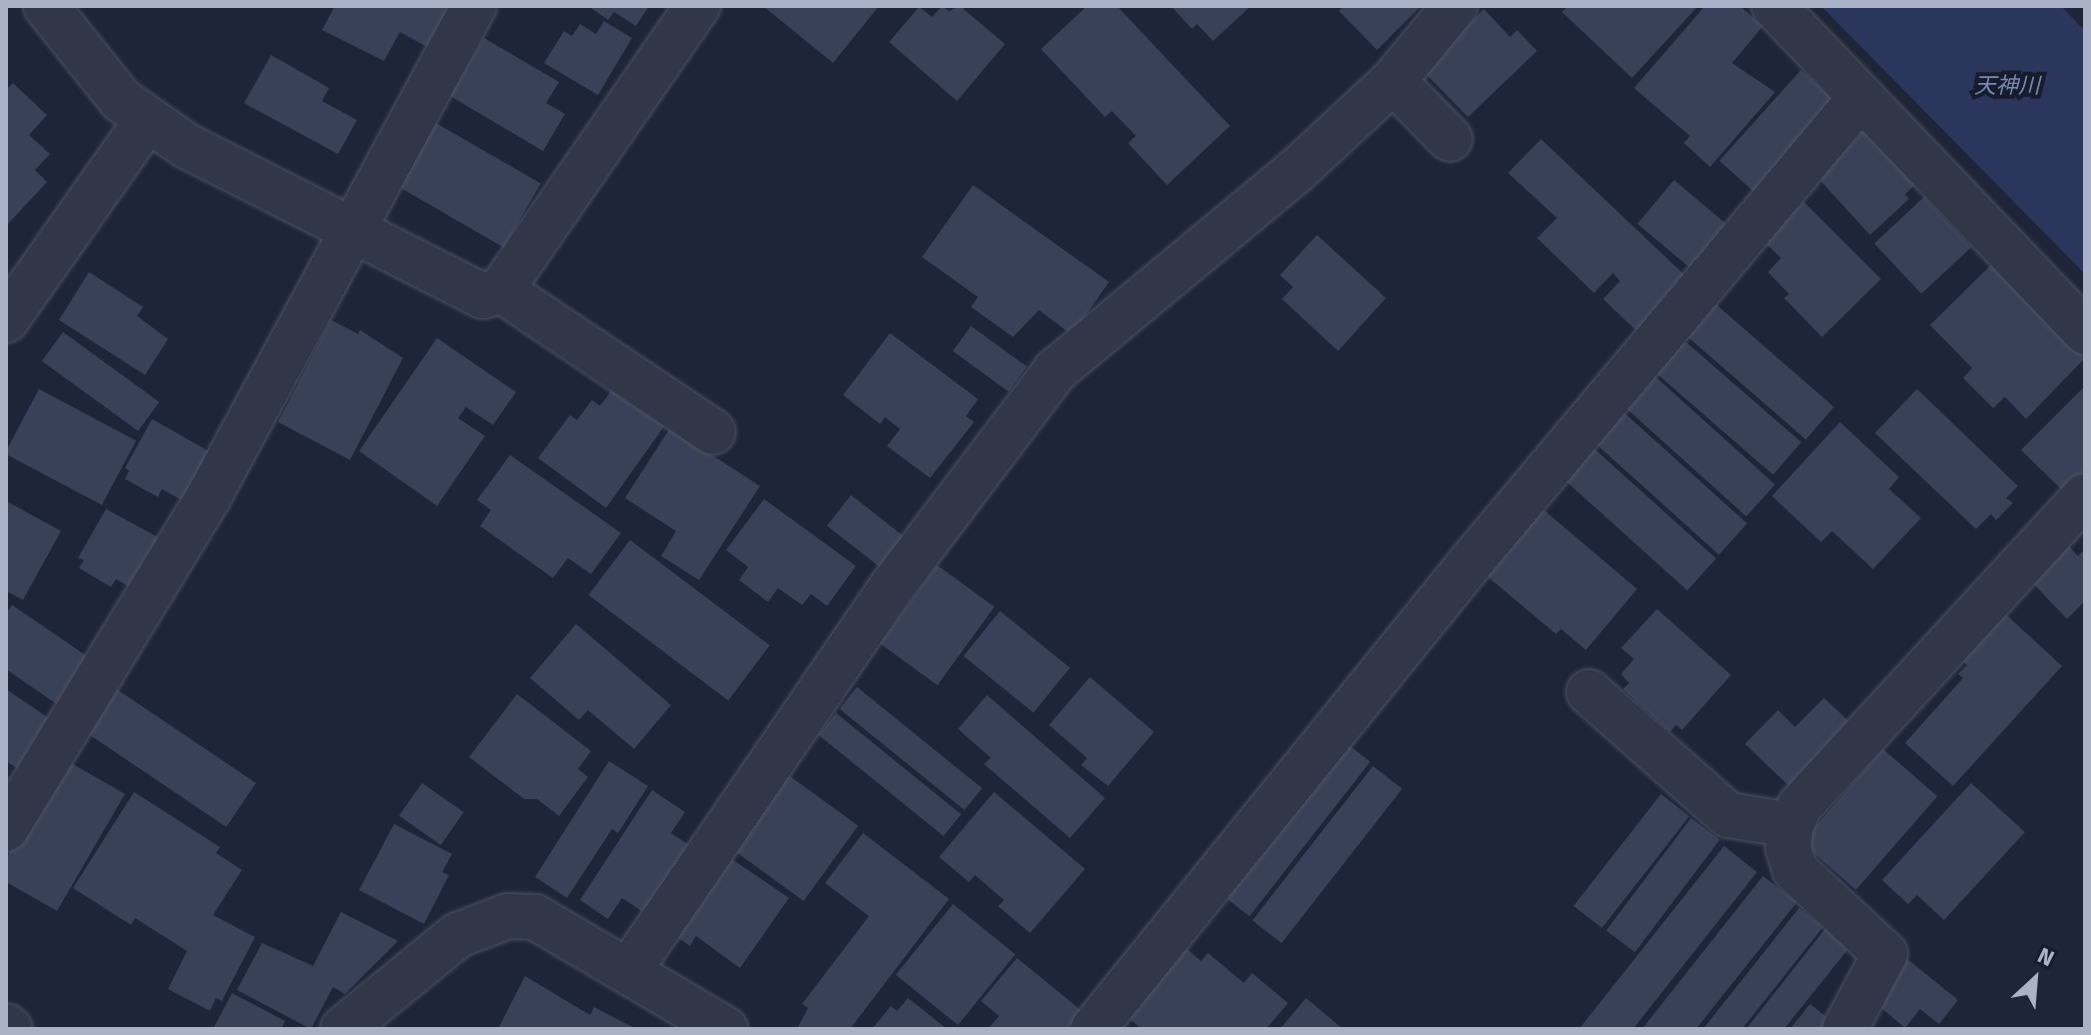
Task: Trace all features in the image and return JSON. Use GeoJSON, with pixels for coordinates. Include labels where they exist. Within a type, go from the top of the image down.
{"type":"FeatureCollection","features":[{"type":"Feature","properties":{"kind":"street"},"geometry":{"type":"LineString","coordinates":[[46,6],[121,100],[147,120],[185,145],[483,296],[501,290],[698,6]]}},
{"type":"Feature","properties":{"kind":"street"},"geometry":{"type":"LineString","coordinates":[[6,829],[209,496],[357,230],[474,6]]}},
{"type":"Feature","properties":{"kind":"street"},"geometry":{"type":"LineString","coordinates":[[628,972],[894,584],[1055,371],[1101,328],[1295,172],[1393,81],[1455,6]]}},
{"type":"Feature","properties":{"kind":"street"},"geometry":{"type":"LineString","coordinates":[[1774,6],[2085,332]]}},
{"type":"Feature","properties":{"kind":"street"},"geometry":{"type":"LineString","coordinates":[[1393,81],[1450,139]]}},
{"type":"Feature","properties":{"kind":"street"},"geometry":{"type":"LineString","coordinates":[[1093,1029],[1471,562],[1861,97]]}},
{"type":"Feature","properties":{"kind":"street"},"geometry":{"type":"LineString","coordinates":[[6,320],[147,120]]}},
{"type":"Feature","properties":{"kind":"street"},"geometry":{"type":"LineString","coordinates":[[501,290],[713,432]]}},
{"type":"Feature","properties":{"kind":"street"},"geometry":{"type":"LineString","coordinates":[[1845,1029],[1885,954],[1795,870],[1788,848],[1791,825],[1800,806],[2085,496]]}},
{"type":"Feature","properties":{"kind":"street"},"geometry":{"type":"LineString","coordinates":[[1589,692],[1728,815],[1791,825]]}},
{"type":"Feature","properties":{"kind":"street"},"geometry":{"type":"LineString","coordinates":[[343,1029],[458,935],[508,916],[535,917],[725,1029]]}},
{"type":"Feature","properties":{"kind":"water","name":"天神川"},"geometry":{"type":"Polygon","coordinates":[[[1821,6],[2061,6],[2085,31],[2085,274],[1821,6]]]}},
{"type":"Feature","properties":{"kind":"building"},"geometry":{"type":"Polygon","coordinates":[[[335,6],[451,6],[429,48],[400,32],[384,61],[322,30],[335,6]]]}},
{"type":"Feature","properties":{"kind":"building"},"geometry":{"type":"Polygon","coordinates":[[[588,6],[649,6],[636,26],[614,12],[608,20],[588,6]]]}},
{"type":"Feature","properties":{"kind":"building"},"geometry":{"type":"Polygon","coordinates":[[[763,6],[879,6],[833,63],[763,6]]]}},
{"type":"Feature","properties":{"kind":"building"},"geometry":{"type":"Polygon","coordinates":[[[942,6],[949,11],[960,6],[1005,44],[957,101],[889,42],[919,7],[932,17],[942,6]]]}},
{"type":"Feature","properties":{"kind":"building"},"geometry":{"type":"Polygon","coordinates":[[[1087,6],[1117,6],[1230,126],[1167,185],[1128,143],[1136,136],[1112,111],[1105,117],[1041,49],[1087,6]]]}},
{"type":"Feature","properties":{"kind":"building"},"geometry":{"type":"Polygon","coordinates":[[[1171,6],[1251,6],[1213,41],[1197,24],[1192,29],[1171,6]]]}},
{"type":"Feature","properties":{"kind":"building"},"geometry":{"type":"Polygon","coordinates":[[[1344,6],[1419,8],[1377,50],[1339,11],[1344,6]]]}},
{"type":"Feature","properties":{"kind":"building"},"geometry":{"type":"Polygon","coordinates":[[[1568,6],[1698,6],[1632,78],[1562,12],[1568,6]]]}},
{"type":"Feature","properties":{"kind":"building"},"geometry":{"type":"Polygon","coordinates":[[[1705,6],[1740,6],[1763,26],[1732,63],[1775,92],[1710,167],[1684,143],[1690,136],[1634,88],[1705,6]]]}},
{"type":"Feature","properties":{"kind":"building"},"geometry":{"type":"Polygon","coordinates":[[[1484,9],[1510,37],[1517,30],[1537,51],[1468,117],[1422,70],[1484,9]]]}},
{"type":"Feature","properties":{"kind":"building"},"geometry":{"type":"Polygon","coordinates":[[[604,21],[632,38],[598,95],[544,63],[564,31],[572,36],[580,24],[596,34],[604,21]]]}},
{"type":"Feature","properties":{"kind":"building"},"geometry":{"type":"Polygon","coordinates":[[[484,38],[559,82],[546,103],[565,114],[543,151],[450,96],[484,38]]]}},
{"type":"Feature","properties":{"kind":"building"},"geometry":{"type":"Polygon","coordinates":[[[271,55],[329,88],[322,101],[357,120],[338,154],[244,103],[271,55]]]}},
{"type":"Feature","properties":{"kind":"building"},"geometry":{"type":"Polygon","coordinates":[[[1801,70],[1840,105],[1758,195],[1719,161],[1801,70]]]}},
{"type":"Feature","properties":{"kind":"building"},"geometry":{"type":"Polygon","coordinates":[[[13,83],[47,115],[29,135],[50,154],[35,170],[47,182],[6,226],[6,90],[13,83]]]}},
{"type":"Feature","properties":{"kind":"building"},"geometry":{"type":"Polygon","coordinates":[[[436,123],[541,183],[504,248],[399,187],[436,123]]]}},
{"type":"Feature","properties":{"kind":"building"},"geometry":{"type":"Polygon","coordinates":[[[1866,128],[1917,183],[1905,194],[1909,199],[1870,235],[1818,178],[1866,128]]]}},
{"type":"Feature","properties":{"kind":"building"},"geometry":{"type":"Polygon","coordinates":[[[1541,139],[1693,283],[1643,337],[1603,299],[1620,281],[1613,273],[1594,293],[1537,238],[1557,218],[1508,173],[1541,139]]]}},
{"type":"Feature","properties":{"kind":"building"},"geometry":{"type":"Polygon","coordinates":[[[1674,180],[1734,230],[1697,274],[1637,224],[1674,180]]]}},
{"type":"Feature","properties":{"kind":"building"},"geometry":{"type":"Polygon","coordinates":[[[973,185],[1109,282],[1072,335],[1039,310],[1013,337],[971,307],[978,297],[922,257],[973,185]]]}},
{"type":"Feature","properties":{"kind":"building"},"geometry":{"type":"Polygon","coordinates":[[[1924,197],[1971,247],[1921,294],[1874,243],[1924,197]]]}},
{"type":"Feature","properties":{"kind":"building"},"geometry":{"type":"Polygon","coordinates":[[[1804,202],[1881,279],[1822,337],[1784,298],[1789,294],[1768,272],[1781,258],[1763,241],[1804,202]]]}},
{"type":"Feature","properties":{"kind":"building"},"geometry":{"type":"Polygon","coordinates":[[[1317,235],[1386,298],[1338,351],[1282,299],[1293,287],[1280,275],[1317,235]]]}},
{"type":"Feature","properties":{"kind":"building"},"geometry":{"type":"Polygon","coordinates":[[[1992,264],[2085,358],[2026,419],[2005,397],[1993,408],[1963,378],[1972,368],[1930,325],[1992,264]]]}},
{"type":"Feature","properties":{"kind":"building"},"geometry":{"type":"Polygon","coordinates":[[[89,272],[143,307],[137,316],[168,339],[145,375],[59,320],[89,272]]]}},
{"type":"Feature","properties":{"kind":"building"},"geometry":{"type":"Polygon","coordinates":[[[1711,300],[1834,407],[1806,439],[1683,332],[1711,300]]]}},
{"type":"Feature","properties":{"kind":"building"},"geometry":{"type":"Polygon","coordinates":[[[331,320],[358,334],[360,330],[403,358],[350,460],[278,422],[331,320]]]}},
{"type":"Feature","properties":{"kind":"building"},"geometry":{"type":"Polygon","coordinates":[[[971,326],[1027,367],[1009,392],[953,351],[971,326]]]}},
{"type":"Feature","properties":{"kind":"building"},"geometry":{"type":"Polygon","coordinates":[[[63,332],[159,402],[138,431],[42,361],[63,332]]]}},
{"type":"Feature","properties":{"kind":"building"},"geometry":{"type":"Polygon","coordinates":[[[890,333],[978,399],[966,416],[974,422],[930,478],[887,446],[900,429],[885,417],[880,424],[843,395],[890,333]]]}},
{"type":"Feature","properties":{"kind":"building"},"geometry":{"type":"Polygon","coordinates":[[[1679,336],[1801,442],[1773,475],[1651,368],[1679,336]]]}},
{"type":"Feature","properties":{"kind":"building"},"geometry":{"type":"Polygon","coordinates":[[[437,338],[516,392],[493,425],[466,407],[458,418],[485,436],[437,506],[359,451],[437,338]]]}},
{"type":"Feature","properties":{"kind":"building"},"geometry":{"type":"Polygon","coordinates":[[[1648,370],[1775,484],[1746,516],[1619,402],[1648,370]]]}},
{"type":"Feature","properties":{"kind":"building"},"geometry":{"type":"Polygon","coordinates":[[[2085,386],[2085,472],[2064,492],[2021,450],[2085,386]]]}},
{"type":"Feature","properties":{"kind":"building"},"geometry":{"type":"Polygon","coordinates":[[[614,387],[665,425],[606,508],[538,458],[570,415],[577,420],[592,400],[600,406],[614,387]]]}},
{"type":"Feature","properties":{"kind":"building"},"geometry":{"type":"Polygon","coordinates":[[[39,389],[136,441],[102,505],[6,454],[39,389]]]}},
{"type":"Feature","properties":{"kind":"building"},"geometry":{"type":"Polygon","coordinates":[[[1917,389],[2018,486],[2006,498],[2013,503],[1996,520],[1991,514],[1976,529],[1875,433],[1917,389]]]}},
{"type":"Feature","properties":{"kind":"building"},"geometry":{"type":"Polygon","coordinates":[[[1620,409],[1747,523],[1719,555],[1592,440],[1620,409]]]}},
{"type":"Feature","properties":{"kind":"building"},"geometry":{"type":"Polygon","coordinates":[[[152,419],[210,452],[183,501],[162,489],[158,497],[125,479],[129,471],[125,468],[152,419]]]}},
{"type":"Feature","properties":{"kind":"building"},"geometry":{"type":"Polygon","coordinates":[[[1840,422],[1899,477],[1889,489],[1921,518],[1873,569],[1832,531],[1821,542],[1772,496],[1840,422]]]}},
{"type":"Feature","properties":{"kind":"building"},"geometry":{"type":"Polygon","coordinates":[[[670,428],[760,486],[699,580],[661,556],[676,531],[625,498],[670,428]]]}},
{"type":"Feature","properties":{"kind":"building"},"geometry":{"type":"Polygon","coordinates":[[[1589,444],[1716,558],[1687,590],[1560,476],[1589,444]]]}},
{"type":"Feature","properties":{"kind":"building"},"geometry":{"type":"Polygon","coordinates":[[[510,455],[621,533],[591,574],[568,558],[553,578],[480,526],[491,510],[477,500],[510,455]]]}},
{"type":"Feature","properties":{"kind":"building"},"geometry":{"type":"Polygon","coordinates":[[[851,495],[907,539],[883,569],[827,526],[851,495]]]}},
{"type":"Feature","properties":{"kind":"building"},"geometry":{"type":"Polygon","coordinates":[[[764,499],[856,566],[827,606],[811,594],[802,605],[778,588],[768,602],[739,580],[748,567],[726,550],[764,499]]]}},
{"type":"Feature","properties":{"kind":"building"},"geometry":{"type":"Polygon","coordinates":[[[6,501],[61,531],[23,600],[6,591],[6,501]]]}},
{"type":"Feature","properties":{"kind":"building"},"geometry":{"type":"Polygon","coordinates":[[[1538,505],[1637,589],[1586,650],[1561,629],[1556,634],[1482,572],[1538,505]]]}},
{"type":"Feature","properties":{"kind":"building"},"geometry":{"type":"Polygon","coordinates":[[[106,509],[165,541],[136,591],[116,579],[111,587],[79,568],[84,560],[78,558],[106,509]]]}},
{"type":"Feature","properties":{"kind":"building"},"geometry":{"type":"Polygon","coordinates":[[[630,540],[770,645],[728,700],[588,595],[630,540]]]}},
{"type":"Feature","properties":{"kind":"building"},"geometry":{"type":"Polygon","coordinates":[[[2065,542],[2078,556],[2085,549],[2085,601],[2067,619],[2028,578],[2065,542]]]}},
{"type":"Feature","properties":{"kind":"building"},"geometry":{"type":"Polygon","coordinates":[[[937,565],[994,607],[937,685],[880,643],[937,565]]]}},
{"type":"Feature","properties":{"kind":"building"},"geometry":{"type":"Polygon","coordinates":[[[12,605],[97,663],[65,710],[6,669],[6,614],[12,605]]]}},
{"type":"Feature","properties":{"kind":"building"},"geometry":{"type":"Polygon","coordinates":[[[1657,609],[1731,675],[1682,730],[1676,725],[1670,732],[1623,689],[1629,683],[1621,674],[1634,659],[1621,648],[1657,609]]]}},
{"type":"Feature","properties":{"kind":"building"},"geometry":{"type":"Polygon","coordinates":[[[2001,610],[2062,666],[1953,786],[1905,743],[1963,678],[1958,674],[1967,665],[1957,657],[2001,610]]]}},
{"type":"Feature","properties":{"kind":"building"},"geometry":{"type":"Polygon","coordinates":[[[1000,611],[1070,668],[1033,713],[963,656],[1000,611]]]}},
{"type":"Feature","properties":{"kind":"building"},"geometry":{"type":"Polygon","coordinates":[[[576,624],[671,705],[634,749],[588,710],[579,720],[530,678],[576,624]]]}},
{"type":"Feature","properties":{"kind":"building"},"geometry":{"type":"Polygon","coordinates":[[[1090,677],[1154,732],[1108,786],[1081,765],[1087,758],[1049,725],[1090,677]]]}},
{"type":"Feature","properties":{"kind":"building"},"geometry":{"type":"Polygon","coordinates":[[[857,687],[982,788],[964,810],[839,709],[857,687]]]}},
{"type":"Feature","properties":{"kind":"building"},"geometry":{"type":"Polygon","coordinates":[[[115,688],[256,783],[226,827],[85,732],[115,688]]]}},
{"type":"Feature","properties":{"kind":"building"},"geometry":{"type":"Polygon","coordinates":[[[6,689],[56,723],[23,772],[6,761],[6,689]]]}},
{"type":"Feature","properties":{"kind":"building"},"geometry":{"type":"Polygon","coordinates":[[[517,694],[591,751],[578,769],[588,777],[559,816],[537,799],[524,799],[469,757],[517,694]]]}},
{"type":"Feature","properties":{"kind":"building"},"geometry":{"type":"Polygon","coordinates":[[[987,695],[1105,798],[1070,838],[984,764],[991,758],[958,729],[987,695]]]}},
{"type":"Feature","properties":{"kind":"building"},"geometry":{"type":"Polygon","coordinates":[[[1824,698],[1854,726],[1792,789],[1745,744],[1778,710],[1795,727],[1824,698]]]}},
{"type":"Feature","properties":{"kind":"building"},"geometry":{"type":"Polygon","coordinates":[[[836,713],[961,814],[943,836],[818,735],[836,713]]]}},
{"type":"Feature","properties":{"kind":"building"},"geometry":{"type":"Polygon","coordinates":[[[1341,739],[1370,762],[1249,916],[1220,893],[1341,739]]]}},
{"type":"Feature","properties":{"kind":"building"},"geometry":{"type":"Polygon","coordinates":[[[1883,749],[1937,796],[1856,890],[1802,843],[1883,749]]]}},
{"type":"Feature","properties":{"kind":"building"},"geometry":{"type":"Polygon","coordinates":[[[64,759],[125,794],[57,911],[6,882],[6,859],[64,759]]]}},
{"type":"Feature","properties":{"kind":"building"},"geometry":{"type":"Polygon","coordinates":[[[609,761],[648,786],[618,833],[612,829],[567,898],[535,877],[609,761]]]}},
{"type":"Feature","properties":{"kind":"building"},"geometry":{"type":"Polygon","coordinates":[[[1373,766],[1402,789],[1281,943],[1252,920],[1373,766]]]}},
{"type":"Feature","properties":{"kind":"building"},"geometry":{"type":"Polygon","coordinates":[[[787,774],[858,826],[804,901],[732,849],[787,774]]]}},
{"type":"Feature","properties":{"kind":"building"},"geometry":{"type":"Polygon","coordinates":[[[422,783],[464,812],[441,845],[399,816],[422,783]]]}},
{"type":"Feature","properties":{"kind":"building"},"geometry":{"type":"Polygon","coordinates":[[[1971,783],[2025,832],[1944,920],[1917,895],[1908,904],[1882,880],[1971,783]]]}},
{"type":"Feature","properties":{"kind":"building"},"geometry":{"type":"Polygon","coordinates":[[[652,790],[685,812],[671,833],[697,850],[652,918],[622,898],[608,919],[580,900],[652,790]]]}},
{"type":"Feature","properties":{"kind":"building"},"geometry":{"type":"Polygon","coordinates":[[[134,792],[220,847],[216,853],[242,870],[213,915],[255,937],[222,1001],[216,998],[210,1011],[168,989],[187,951],[135,918],[131,925],[73,888],[134,792]]]}},
{"type":"Feature","properties":{"kind":"building"},"geometry":{"type":"Polygon","coordinates":[[[994,792],[1085,869],[1030,933],[998,906],[1004,900],[975,875],[969,882],[939,857],[994,792]]]}},
{"type":"Feature","properties":{"kind":"building"},"geometry":{"type":"Polygon","coordinates":[[[1661,794],[1689,816],[1602,928],[1574,906],[1661,794]]]}},
{"type":"Feature","properties":{"kind":"building"},"geometry":{"type":"Polygon","coordinates":[[[1691,818],[1720,840],[1635,952],[1606,931],[1691,818]]]}},
{"type":"Feature","properties":{"kind":"building"},"geometry":{"type":"Polygon","coordinates":[[[394,824],[452,854],[442,872],[449,875],[424,924],[359,890],[394,824]]]}},
{"type":"Feature","properties":{"kind":"building"},"geometry":{"type":"Polygon","coordinates":[[[863,833],[949,899],[850,1029],[797,1029],[808,1008],[802,1004],[869,916],[825,883],[863,833]]]}},
{"type":"Feature","properties":{"kind":"building"},"geometry":{"type":"Polygon","coordinates":[[[1724,846],[1757,872],[1633,1029],[1579,1029],[1724,846]]]}},
{"type":"Feature","properties":{"kind":"building"},"geometry":{"type":"Polygon","coordinates":[[[726,855],[789,898],[740,968],[696,936],[690,946],[671,933],[726,855]]]}},
{"type":"Feature","properties":{"kind":"building"},"geometry":{"type":"Polygon","coordinates":[[[1763,876],[1797,902],[1696,1029],[1642,1029],[1763,876]]]}},
{"type":"Feature","properties":{"kind":"building"},"geometry":{"type":"Polygon","coordinates":[[[953,904],[1015,954],[958,1025],[896,975],[953,904]]]}},
{"type":"Feature","properties":{"kind":"building"},"geometry":{"type":"Polygon","coordinates":[[[1799,908],[1823,927],[1742,1029],[1703,1029],[1799,908]]]}},
{"type":"Feature","properties":{"kind":"building"},"geometry":{"type":"Polygon","coordinates":[[[341,912],[398,941],[345,994],[333,987],[311,1029],[237,990],[262,943],[313,966],[341,912]]]}},
{"type":"Feature","properties":{"kind":"building"},"geometry":{"type":"Polygon","coordinates":[[[1825,929],[1849,948],[1784,1029],[1746,1029],[1825,929]]]}},
{"type":"Feature","properties":{"kind":"building"},"geometry":{"type":"Polygon","coordinates":[[[1180,943],[1201,961],[1208,953],[1244,983],[1252,973],[1288,1003],[1266,1029],[1142,1029],[1121,1012],[1180,943]]]}},
{"type":"Feature","properties":{"kind":"building"},"geometry":{"type":"Polygon","coordinates":[[[1017,958],[1082,1011],[1067,1029],[988,1029],[999,1016],[981,1001],[1017,958]]]}},
{"type":"Feature","properties":{"kind":"building"},"geometry":{"type":"Polygon","coordinates":[[[1906,958],[1958,1000],[1939,1024],[1920,1009],[1905,1028],[1872,1000],[1906,958]]]}},
{"type":"Feature","properties":{"kind":"building"},"geometry":{"type":"Polygon","coordinates":[[[525,976],[590,1015],[594,1007],[636,1029],[498,1029],[525,976]]]}},
{"type":"Feature","properties":{"kind":"building"},"geometry":{"type":"Polygon","coordinates":[[[232,993],[285,1021],[281,1029],[213,1029],[232,993]]]}},
{"type":"Feature","properties":{"kind":"building"},"geometry":{"type":"Polygon","coordinates":[[[908,998],[947,1029],[872,1029],[891,1006],[897,1011],[908,998]]]}},
{"type":"Feature","properties":{"kind":"building"},"geometry":{"type":"Polygon","coordinates":[[[1306,998],[1343,1029],[1280,1029],[1306,998]]]}},
{"type":"Feature","properties":{"kind":"building"},"geometry":{"type":"Polygon","coordinates":[[[1810,1004],[1833,1022],[1828,1029],[1790,1029],[1810,1004]]]}}]}
